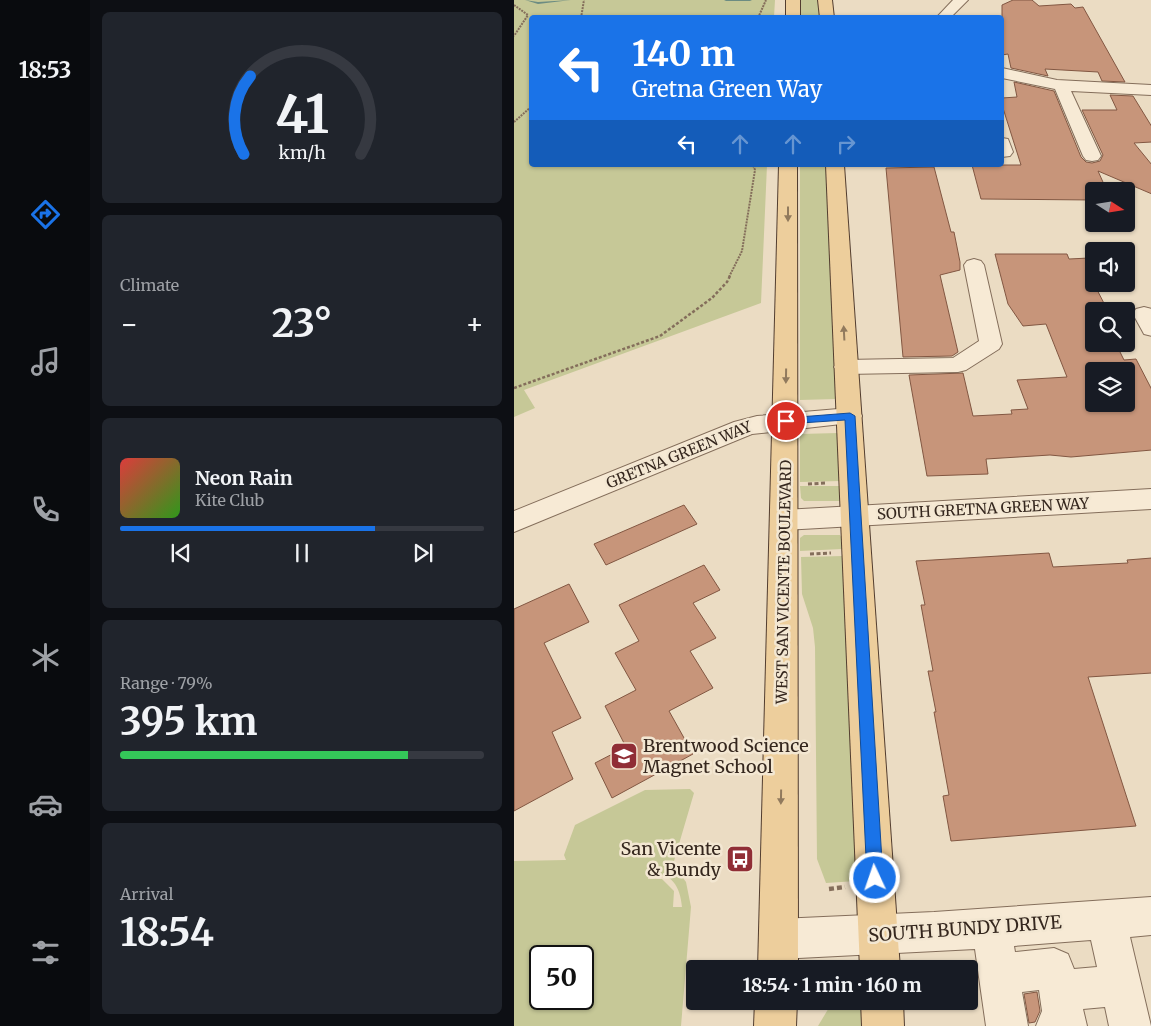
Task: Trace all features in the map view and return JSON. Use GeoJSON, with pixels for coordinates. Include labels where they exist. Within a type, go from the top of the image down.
{"type":"FeatureCollection","features":[{"type":"Feature","properties":{"kind":"main road"},"geometry":{"type":"LineString","coordinates":[[793,0],[793,15]]}},
{"type":"Feature","properties":{"kind":"main road"},"geometry":{"type":"LineString","coordinates":[[825,0],[827,15]]}},
{"type":"Feature","properties":{"kind":"main road","name":"WEST SAN VICENTE BOULEVARD"},"geometry":{"type":"LineString","coordinates":[[778,954],[788,167]]}},
{"type":"Feature","properties":{"kind":"main road"},"geometry":{"type":"LineString","coordinates":[[835,167],[880,952]]}},
{"type":"Feature","properties":{"kind":"main road"},"geometry":{"type":"LineString","coordinates":[[775,1026],[776,1010]]}},
{"type":"Feature","properties":{"kind":"main road"},"geometry":{"type":"LineString","coordinates":[[882,1010],[883,1026]]}},
{"type":"Feature","properties":{"kind":"street"},"geometry":{"type":"LineString","coordinates":[[945,15],[961,0]]}},
{"type":"Feature","properties":{"kind":"street"},"geometry":{"type":"LineString","coordinates":[[1004,75],[1030,82],[1061,86],[1150,91]]}},
{"type":"Feature","properties":{"kind":"street"},"geometry":{"type":"LineString","coordinates":[[1061,86],[1092,156]]}},
{"type":"Feature","properties":{"kind":"street"},"geometry":{"type":"LineString","coordinates":[[846,367],[958,365],[991,344],[974,265]]}},
{"type":"Feature","properties":{"kind":"street","name":"GRETNA GREEN WAY"},"geometry":{"type":"LineString","coordinates":[[514,522],[743,428],[758,424],[850,416]]}},
{"type":"Feature","properties":{"kind":"street","name":"SOUTH GRETNA GREEN WAY"},"geometry":{"type":"LineString","coordinates":[[784,520],[1151,499]]}},
{"type":"Feature","properties":{"kind":"street","name":"SOUTH BUNDY DRIVE"},"geometry":{"type":"LineString","coordinates":[[778,954],[880,952],[991,928],[1151,916]]}},
{"type":"Feature","properties":{"kind":"street"},"geometry":{"type":"LineString","coordinates":[[1106,919],[1130,1026]]}},
{"type":"Feature","properties":{"kind":"street"},"geometry":{"type":"LineString","coordinates":[[991,928],[1007,1026]]}},
{"type":"Feature","properties":{"kind":"street"},"geometry":{"type":"LineString","coordinates":[[998,974],[1054,968],[1058,1008],[1120,986]]}},
{"type":"Feature","properties":{"kind":"path"},"geometry":{"type":"LineString","coordinates":[[759,15],[766,0]]}},
{"type":"Feature","properties":{"kind":"path"},"geometry":{"type":"LineString","coordinates":[[582,15],[584,1]]}},
{"type":"Feature","properties":{"kind":"path"},"geometry":{"type":"LineString","coordinates":[[514,36],[528,17],[528,15],[514,5],[516,2]]}},
{"type":"Feature","properties":{"kind":"path"},"geometry":{"type":"LineString","coordinates":[[514,122],[529,109]]}},
{"type":"Feature","properties":{"kind":"path"},"geometry":{"type":"LineString","coordinates":[[514,388],[660,336],[712,298],[727,282],[742,251],[755,170],[754,167]]}},
{"type":"Feature","properties":{"kind":"path"},"geometry":{"type":"LineString","coordinates":[[799,484],[832,483]]}},
{"type":"Feature","properties":{"kind":"path"},"geometry":{"type":"LineString","coordinates":[[808,554],[835,553]]}},
{"type":"Feature","properties":{"kind":"green space"},"geometry":{"type":"Polygon","coordinates":[[[514,0],[775,0],[774,15],[529,15],[529,167],[767,167],[761,303],[524,390],[535,408],[514,417],[514,0]]]}},
{"type":"Feature","properties":{"kind":"green space"},"geometry":{"type":"Polygon","coordinates":[[[799,0],[819,0],[820,15],[799,15],[799,0]]]}},
{"type":"Feature","properties":{"kind":"green space"},"geometry":{"type":"Polygon","coordinates":[[[800,167],[826,167],[836,399],[800,400],[800,167]]]}},
{"type":"Feature","properties":{"kind":"green space"},"geometry":{"type":"Polygon","coordinates":[[[838,433],[840,481],[800,482],[800,434],[838,433]]]}},
{"type":"Feature","properties":{"kind":"green space"},"geometry":{"type":"Polygon","coordinates":[[[800,486],[840,486],[841,497],[839,501],[804,501],[801,498],[800,486]]]}},
{"type":"Feature","properties":{"kind":"green space"},"geometry":{"type":"Polygon","coordinates":[[[804,535],[840,535],[842,549],[800,551],[800,538],[804,535]]]}},
{"type":"Feature","properties":{"kind":"green space"},"geometry":{"type":"Polygon","coordinates":[[[843,556],[856,881],[826,883],[817,859],[815,647],[813,628],[802,594],[801,557],[843,556]]]}},
{"type":"Feature","properties":{"kind":"green space"},"geometry":{"type":"Polygon","coordinates":[[[690,789],[694,793],[674,861],[668,864],[686,882],[691,907],[681,1026],[514,1026],[514,861],[566,860],[564,855],[575,825],[645,790],[690,789]],[[649,872],[648,879],[662,879],[674,891],[673,907],[682,907],[677,887],[669,878],[649,872]]]}},
{"type":"Feature","properties":{"kind":"green space"},"geometry":{"type":"Polygon","coordinates":[[[828,1010],[862,1010],[863,1026],[818,1026],[828,1010]]]}},
{"type":"Feature","properties":{"kind":"building"},"geometry":{"type":"Polygon","coordinates":[[[1013,0],[1032,0],[1039,6],[1071,4],[1075,8],[1083,7],[1125,82],[1102,81],[1098,72],[1045,69],[1048,76],[1011,68],[1008,54],[1004,55],[1004,15],[1002,15],[1002,5],[1013,0]]]}},
{"type":"Feature","properties":{"kind":"building"},"geometry":{"type":"Polygon","coordinates":[[[1014,82],[1054,91],[1081,157],[1086,162],[1092,163],[1100,161],[1103,155],[1082,110],[1117,110],[1110,95],[1133,96],[1152,127],[1152,142],[1134,143],[1152,165],[1152,194],[1135,187],[1135,182],[1124,182],[1098,171],[1103,182],[1085,182],[1085,200],[981,199],[973,167],[1021,165],[1004,111],[1004,98],[1017,97],[1014,82]]]}},
{"type":"Feature","properties":{"kind":"building"},"geometry":{"type":"Polygon","coordinates":[[[934,167],[951,232],[954,232],[960,262],[960,270],[940,275],[958,352],[952,356],[903,357],[886,168],[934,167]]]}},
{"type":"Feature","properties":{"kind":"building"},"geometry":{"type":"Polygon","coordinates":[[[995,254],[1067,254],[1069,259],[1085,258],[1085,292],[1098,292],[1103,302],[1085,302],[1085,352],[1120,352],[1124,360],[1136,359],[1152,390],[1152,450],[1071,457],[1050,455],[986,459],[988,474],[927,476],[909,375],[963,373],[973,416],[1012,414],[1011,410],[1028,409],[1017,380],[1067,377],[1046,324],[1023,326],[1008,304],[995,254]]]}},
{"type":"Feature","properties":{"kind":"building"},"geometry":{"type":"Polygon","coordinates":[[[684,505],[697,524],[606,565],[594,544],[684,505]]]}},
{"type":"Feature","properties":{"kind":"building"},"geometry":{"type":"Polygon","coordinates":[[[1049,553],[1053,567],[1128,563],[1127,560],[1152,558],[1152,673],[1088,677],[1136,826],[951,841],[943,796],[949,795],[928,671],[933,671],[921,605],[925,605],[916,561],[1049,553]]]}},
{"type":"Feature","properties":{"kind":"building"},"geometry":{"type":"Polygon","coordinates":[[[704,565],[720,590],[693,603],[716,638],[690,651],[713,688],[669,711],[693,754],[612,798],[595,763],[626,747],[605,706],[636,690],[615,653],[639,641],[619,605],[704,565]]]}},
{"type":"Feature","properties":{"kind":"building"},"geometry":{"type":"Polygon","coordinates":[[[569,584],[589,622],[544,643],[581,718],[552,732],[573,779],[514,811],[514,609],[569,584]]]}},
{"type":"Feature","properties":{"kind":"building"},"geometry":{"type":"Polygon","coordinates":[[[1037,992],[1040,1011],[1035,1022],[1029,1023],[1024,994],[1037,992]]]}},
{"type":"Feature","properties":{"kind":"waterway"},"geometry":{"type":"LineString","coordinates":[[527,0],[538,3],[569,0]]}},
{"type":"Feature","properties":{"kind":"waterway"},"geometry":{"type":"LineString","coordinates":[[726,0],[750,0]]}},
{"type":"Feature","properties":{"kind":"place","name":"Brentwood Science Magnet School"},"geometry":{"type":"Point","coordinates":[624,756]}},
{"type":"Feature","properties":{"kind":"place","name":"San Vicente & Bundy"},"geometry":{"type":"Point","coordinates":[740,859]}},
{"type":"Feature","properties":{"kind":"route"},"geometry":{"type":"LineString","coordinates":[[786,421],[850,416],[875,878]]}}]}
